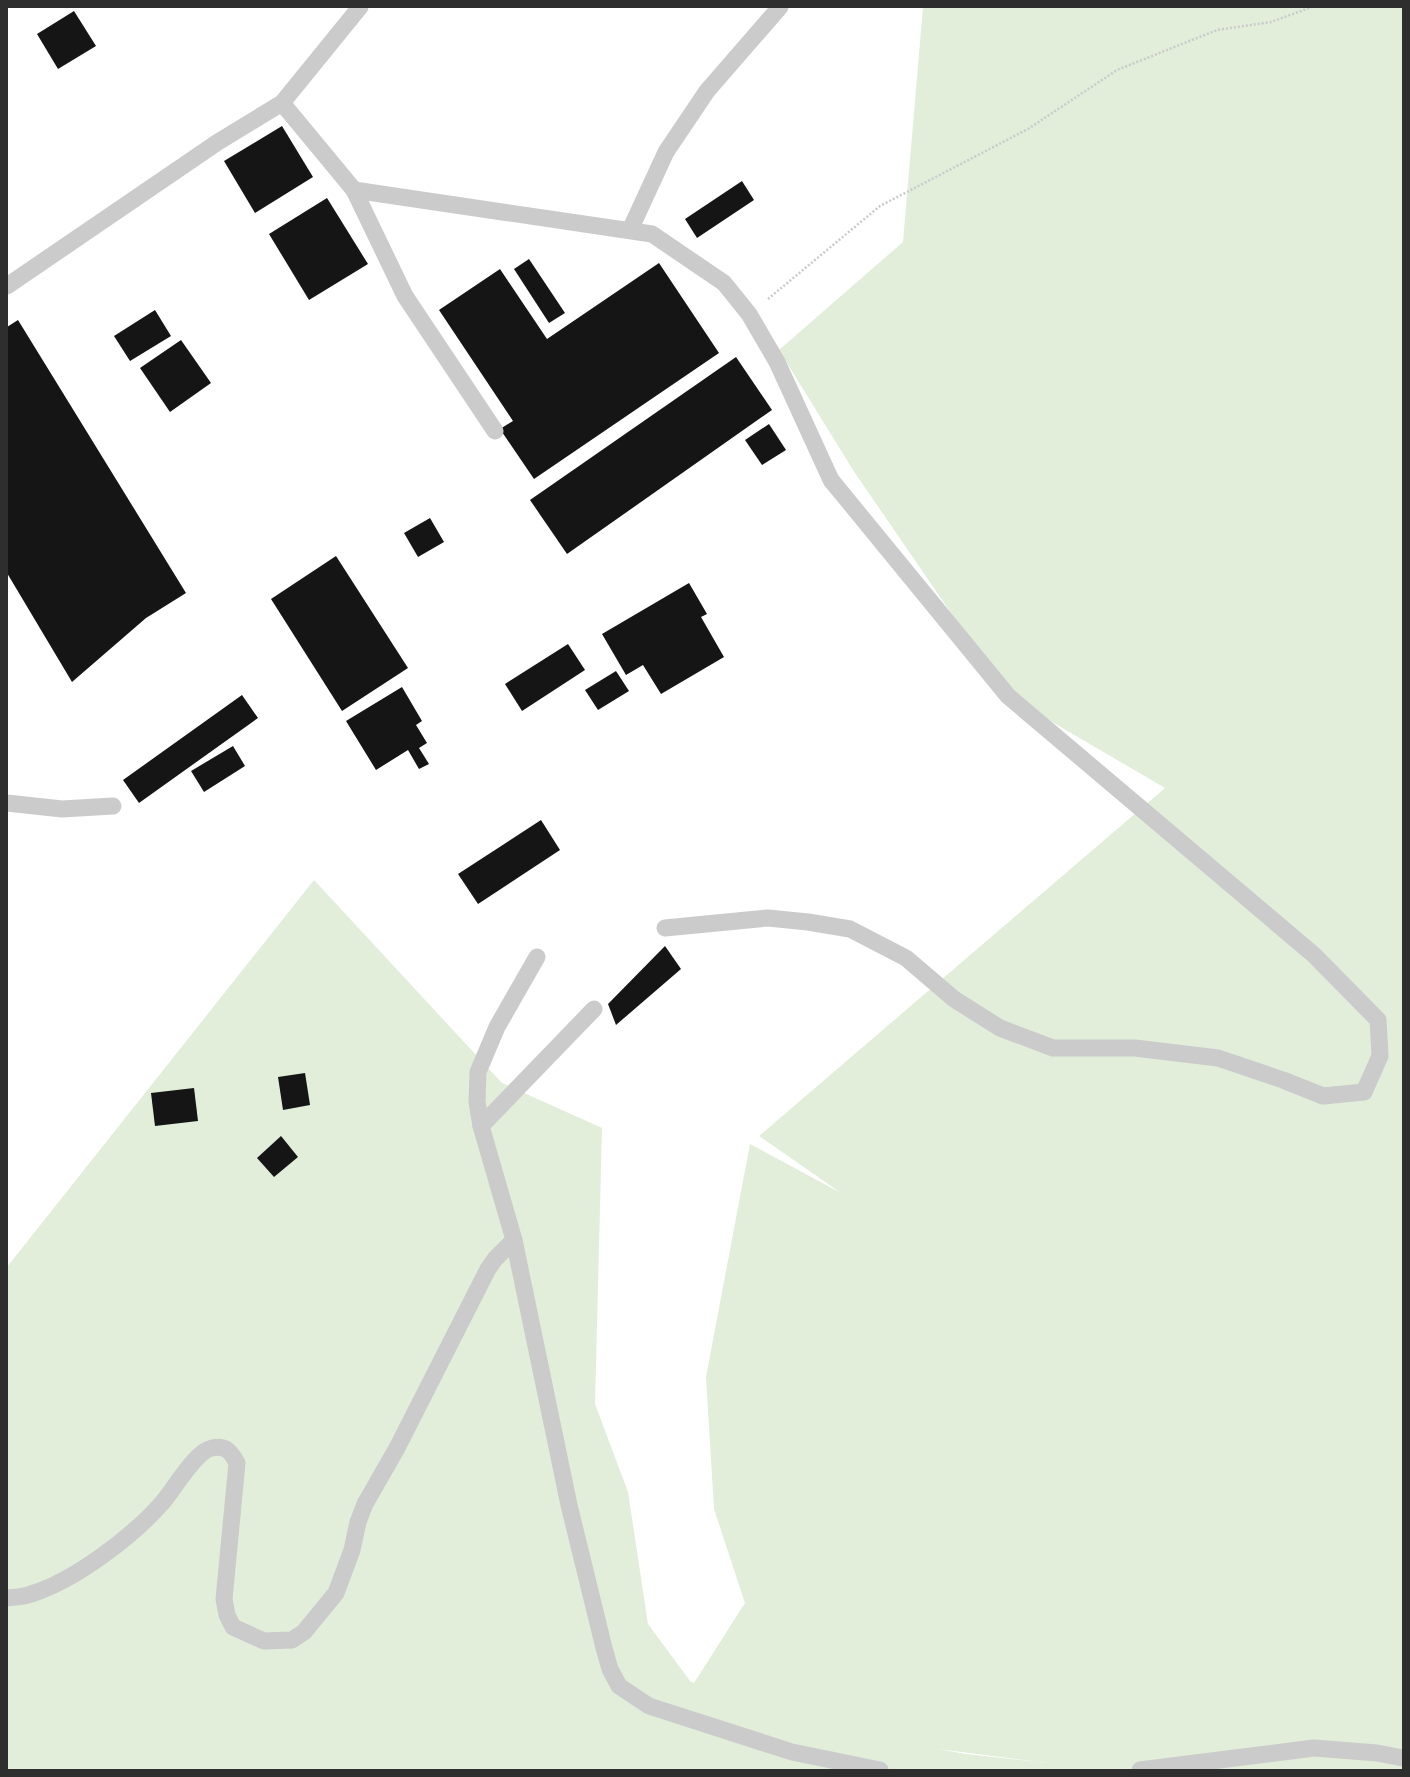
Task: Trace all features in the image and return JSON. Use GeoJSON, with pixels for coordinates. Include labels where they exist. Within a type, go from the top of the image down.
{"type":"FeatureCollection","features":[{"type":"Feature","properties":{"kind":"lane"},"geometry":{"type":"LineString","coordinates":[[7,286],[218,142],[282,103],[360,7]]}},
{"type":"Feature","properties":{"kind":"lane"},"geometry":{"type":"LineString","coordinates":[[630,230],[666,152],[707,91],[780,7]]}},
{"type":"Feature","properties":{"kind":"lane"},"geometry":{"type":"LineString","coordinates":[[282,103],[354,190],[405,296],[495,431]]}},
{"type":"Feature","properties":{"kind":"lane"},"geometry":{"type":"LineString","coordinates":[[354,190],[652,234],[724,283],[749,314],[777,362],[831,480],[1008,696],[1314,955],[1378,1020],[1380,1056],[1364,1092],[1323,1096],[1283,1080],[1218,1058],[1135,1048],[1053,1048],[1000,1028],[954,999],[906,958],[850,929],[808,922],[768,918],[665,928]]}},
{"type":"Feature","properties":{"kind":"lane"},"geometry":{"type":"LineString","coordinates":[[7,803],[62,809],[113,806]]}},
{"type":"Feature","properties":{"kind":"lane"},"geometry":{"type":"LineString","coordinates":[[537,957],[497,1027],[478,1072],[477,1102],[481,1126],[514,1240],[569,1505],[610,1669],[619,1686],[649,1706],[784,1750],[880,1770]]}},
{"type":"Feature","properties":{"kind":"lane"},"geometry":{"type":"LineString","coordinates":[[481,1126],[594,1009]]}},
{"type":"Feature","properties":{"kind":"lane"},"geometry":{"type":"LineString","coordinates":[[7,1598],[31,1594],[75,1574],[126,1538],[162,1503],[194,1460],[211,1448],[224,1448],[231,1451],[237,1463],[224,1599],[227,1615],[233,1627],[264,1641],[292,1640],[304,1632],[336,1593],[352,1550],[358,1522],[365,1504],[397,1448],[455,1337],[480,1283],[495,1259],[514,1240]]}},
{"type":"Feature","properties":{"kind":"lane"},"geometry":{"type":"LineString","coordinates":[[1140,1770],[1314,1748],[1376,1753],[1403,1758]]}},
{"type":"Feature","properties":{"kind":"path"},"geometry":{"type":"LineString","coordinates":[[749,314],[880,206],[1028,129],[1117,70],[1216,30],[1271,22],[1312,7]]}},
{"type":"Feature","properties":{"kind":"green space"},"geometry":{"type":"Polygon","coordinates":[[[923,7],[1403,7],[1403,1770],[7,1770],[7,1267],[314,880],[502,1083],[602,1128],[595,1404],[628,1492],[648,1624],[690,1681],[694,1683],[745,1603],[714,1509],[706,1377],[750,1144],[841,1193],[759,1136],[1165,788],[1008,696],[853,470],[779,350],[903,242],[923,7]],[[938,1749],[966,1754],[1047,1763],[938,1749]]]}},
{"type":"Feature","properties":{"kind":"building"},"geometry":{"type":"Polygon","coordinates":[[[74,11],[96,46],[58,69],[37,34],[74,11]]]}},
{"type":"Feature","properties":{"kind":"building"},"geometry":{"type":"Polygon","coordinates":[[[282,126],[313,177],[255,213],[224,161],[282,126]]]}},
{"type":"Feature","properties":{"kind":"building"},"geometry":{"type":"Polygon","coordinates":[[[742,181],[754,200],[697,238],[685,219],[742,181]]]}},
{"type":"Feature","properties":{"kind":"building"},"geometry":{"type":"Polygon","coordinates":[[[327,198],[368,264],[309,300],[269,234],[327,198]]]}},
{"type":"Feature","properties":{"kind":"building"},"geometry":{"type":"Polygon","coordinates":[[[529,259],[565,313],[549,323],[514,269],[529,259]]]}},
{"type":"Feature","properties":{"kind":"building"},"geometry":{"type":"Polygon","coordinates":[[[659,263],[719,353],[534,479],[500,429],[513,421],[439,310],[500,269],[547,339],[659,263]]]}},
{"type":"Feature","properties":{"kind":"building"},"geometry":{"type":"Polygon","coordinates":[[[155,310],[171,336],[130,361],[114,336],[155,310]]]}},
{"type":"Feature","properties":{"kind":"building"},"geometry":{"type":"Polygon","coordinates":[[[18,320],[186,593],[146,618],[72,682],[7,573],[7,327],[18,320]]]}},
{"type":"Feature","properties":{"kind":"building"},"geometry":{"type":"Polygon","coordinates":[[[181,340],[211,383],[170,412],[140,368],[181,340]]]}},
{"type":"Feature","properties":{"kind":"building"},"geometry":{"type":"Polygon","coordinates":[[[736,357],[772,410],[567,554],[530,500],[736,357]]]}},
{"type":"Feature","properties":{"kind":"building"},"geometry":{"type":"Polygon","coordinates":[[[769,424],[786,450],[762,465],[745,440],[769,424]]]}},
{"type":"Feature","properties":{"kind":"building"},"geometry":{"type":"Polygon","coordinates":[[[430,518],[444,542],[418,557],[404,533],[430,518]]]}},
{"type":"Feature","properties":{"kind":"building"},"geometry":{"type":"Polygon","coordinates":[[[336,556],[408,668],[342,711],[271,599],[336,556]]]}},
{"type":"Feature","properties":{"kind":"building"},"geometry":{"type":"Polygon","coordinates":[[[689,583],[707,614],[701,617],[724,657],[661,694],[643,665],[626,675],[602,634],[689,583]]]}},
{"type":"Feature","properties":{"kind":"building"},"geometry":{"type":"Polygon","coordinates":[[[568,644],[585,670],[522,711],[505,684],[568,644]]]}},
{"type":"Feature","properties":{"kind":"building"},"geometry":{"type":"Polygon","coordinates":[[[616,671],[629,691],[598,710],[585,690],[616,671]]]}},
{"type":"Feature","properties":{"kind":"building"},"geometry":{"type":"Polygon","coordinates":[[[402,687],[422,721],[416,725],[427,743],[419,748],[429,764],[419,769],[408,750],[376,770],[346,721],[402,687]]]}},
{"type":"Feature","properties":{"kind":"building"},"geometry":{"type":"Polygon","coordinates":[[[242,695],[258,718],[139,803],[123,780],[242,695]]]}},
{"type":"Feature","properties":{"kind":"building"},"geometry":{"type":"Polygon","coordinates":[[[233,746],[245,766],[204,792],[191,771],[233,746]]]}},
{"type":"Feature","properties":{"kind":"building"},"geometry":{"type":"Polygon","coordinates":[[[541,820],[560,850],[478,904],[458,874],[541,820]]]}},
{"type":"Feature","properties":{"kind":"building"},"geometry":{"type":"Polygon","coordinates":[[[665,946],[681,969],[616,1025],[608,1004],[665,946]]]}},
{"type":"Feature","properties":{"kind":"building"},"geometry":{"type":"Polygon","coordinates":[[[305,1073],[310,1105],[283,1110],[278,1077],[305,1073]]]}},
{"type":"Feature","properties":{"kind":"building"},"geometry":{"type":"Polygon","coordinates":[[[194,1088],[198,1121],[155,1126],[151,1093],[194,1088]]]}},
{"type":"Feature","properties":{"kind":"building"},"geometry":{"type":"Polygon","coordinates":[[[281,1136],[298,1157],[274,1177],[257,1158],[281,1136]]]}}]}
